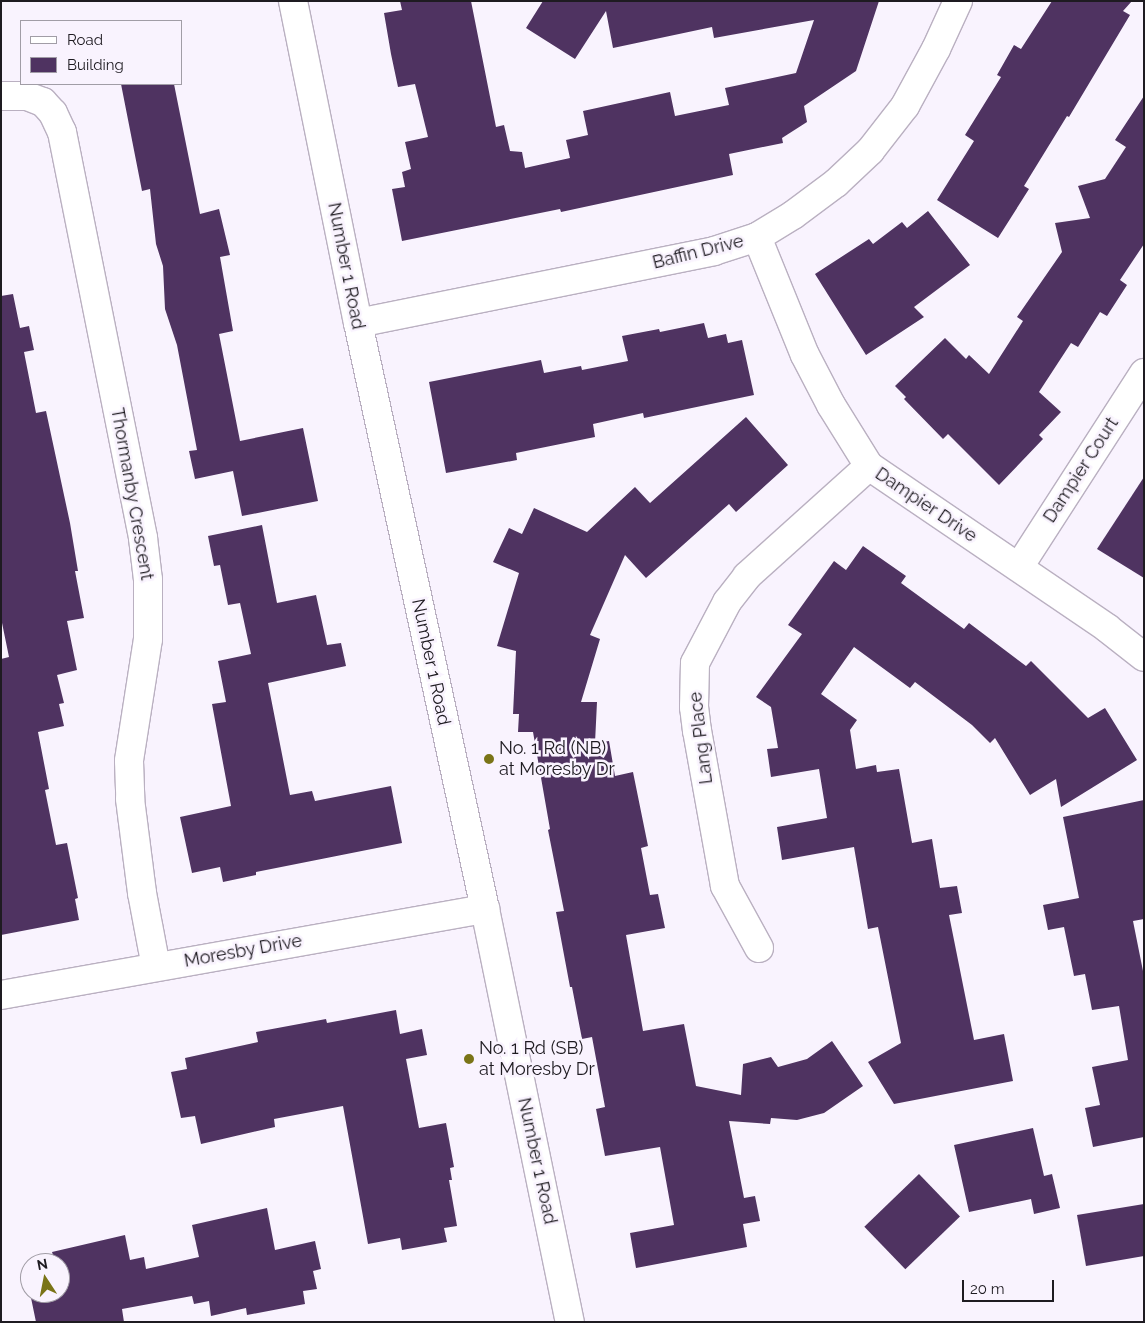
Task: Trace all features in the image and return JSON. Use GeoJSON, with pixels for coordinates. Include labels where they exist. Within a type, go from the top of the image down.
{"type":"FeatureCollection","features":[{"type":"Feature","properties":{"kind":"street","name":"Number 1 Road"},"geometry":{"type":"LineString","coordinates":[[293,1],[358,323],[485,909],[570,1322]]}},
{"type":"Feature","properties":{"kind":"street","name":"Baffin Drive"},"geometry":{"type":"LineString","coordinates":[[358,323],[714,251],[757,236],[793,216],[836,184],[870,151],[905,106],[936,49],[958,1]]}},
{"type":"Feature","properties":{"kind":"street","name":"Thormanby Crescent"},"geometry":{"type":"LineString","coordinates":[[1,96],[27,96],[43,102],[53,113],[62,132],[143,538],[148,580],[148,639],[129,761],[130,799],[142,893],[156,966]]}},
{"type":"Feature","properties":{"kind":"street","name":"Dampier Drive"},"geometry":{"type":"LineString","coordinates":[[757,236],[804,355],[831,405],[869,466],[1107,628],[1144,657]]}},
{"type":"Feature","properties":{"kind":"street","name":"Dampier Court"},"geometry":{"type":"LineString","coordinates":[[1019,568],[1144,373]]}},
{"type":"Feature","properties":{"kind":"street","name":"Lang Place"},"geometry":{"type":"LineString","coordinates":[[759,948],[725,886],[694,708],[696,663],[727,602],[747,576],[869,466]]}},
{"type":"Feature","properties":{"kind":"street","name":"Moresby Drive"},"geometry":{"type":"LineString","coordinates":[[1,995],[485,909]]}},
{"type":"Feature","properties":{"kind":"building"},"geometry":{"type":"Polygon","coordinates":[[[400,1],[471,1],[496,127],[504,125],[510,151],[522,152],[525,168],[570,158],[566,140],[588,135],[583,111],[670,92],[675,116],[729,105],[725,88],[796,73],[814,20],[714,38],[712,27],[613,48],[606,11],[575,59],[526,28],[543,1],[879,1],[856,71],[804,106],[807,122],[782,138],[783,143],[729,154],[733,175],[561,212],[560,209],[402,241],[392,189],[405,187],[402,172],[411,169],[405,142],[428,137],[415,84],[398,87],[391,54],[384,13],[402,10],[400,1]]]}},
{"type":"Feature","properties":{"kind":"building"},"geometry":{"type":"Polygon","coordinates":[[[1052,1],[1132,1],[1123,11],[1130,15],[1069,117],[1067,116],[1024,186],[1029,189],[998,238],[937,200],[974,141],[965,135],[1001,77],[997,75],[1014,45],[1021,49],[1052,1]]]}},
{"type":"Feature","properties":{"kind":"building"},"geometry":{"type":"Polygon","coordinates":[[[121,85],[174,85],[200,214],[219,209],[230,255],[220,257],[233,331],[219,334],[240,441],[303,428],[318,501],[242,516],[233,471],[195,479],[189,451],[197,450],[177,345],[165,309],[163,266],[156,244],[150,189],[142,191],[121,85]]]}},
{"type":"Feature","properties":{"kind":"building"},"geometry":{"type":"Polygon","coordinates":[[[1144,96],[1144,244],[1120,280],[1127,285],[1107,316],[1100,312],[1078,347],[1071,343],[1039,392],[1061,412],[1039,435],[1043,439],[999,485],[948,434],[943,439],[904,399],[906,397],[895,386],[945,338],[966,359],[969,355],[989,374],[1023,321],[1017,317],[1062,252],[1055,223],[1090,218],[1078,186],[1105,179],[1126,147],[1115,140],[1144,96]]]}},
{"type":"Feature","properties":{"kind":"building"},"geometry":{"type":"Polygon","coordinates":[[[928,211],[970,265],[914,307],[924,317],[866,355],[815,274],[869,239],[873,244],[902,222],[907,228],[928,211]]]}},
{"type":"Feature","properties":{"kind":"building"},"geometry":{"type":"Polygon","coordinates":[[[13,294],[20,328],[29,326],[34,350],[24,352],[36,413],[46,411],[70,523],[78,571],[75,571],[84,618],[67,621],[77,670],[57,675],[64,703],[59,704],[64,726],[38,732],[49,789],[45,790],[56,845],[67,843],[78,898],[75,899],[79,920],[1,935],[1,659],[9,657],[1,618],[1,296],[13,294]]]}},
{"type":"Feature","properties":{"kind":"building"},"geometry":{"type":"Polygon","coordinates":[[[704,323],[708,338],[726,334],[728,343],[742,340],[754,395],[644,418],[643,413],[593,424],[595,437],[516,453],[517,460],[446,473],[429,382],[541,360],[544,373],[581,366],[582,370],[628,361],[622,336],[659,329],[660,332],[704,323]]]}},
{"type":"Feature","properties":{"kind":"building"},"geometry":{"type":"Polygon","coordinates":[[[746,417],[788,465],[736,512],[729,504],[646,578],[625,555],[590,635],[600,639],[581,702],[597,702],[595,743],[609,741],[615,776],[633,772],[648,846],[641,848],[650,895],[658,894],[665,928],[626,935],[643,1031],[684,1024],[696,1086],[741,1095],[743,1064],[771,1057],[778,1067],[807,1059],[832,1041],[863,1086],[824,1113],[797,1120],[771,1118],[770,1124],[729,1121],[744,1198],[755,1196],[760,1221],[743,1224],[747,1247],[636,1268],[630,1233],[674,1225],[660,1147],[605,1156],[596,1109],[605,1107],[592,1037],[582,1039],[572,987],[570,987],[556,912],[564,911],[548,830],[550,829],[533,732],[518,732],[519,714],[513,714],[516,651],[497,646],[519,573],[493,562],[509,528],[522,534],[534,508],[587,532],[635,487],[650,503],[746,417]]]}},
{"type":"Feature","properties":{"kind":"building"},"geometry":{"type":"Polygon","coordinates":[[[1144,477],[1144,578],[1097,549],[1144,477]]]}},
{"type":"Feature","properties":{"kind":"building"},"geometry":{"type":"Polygon","coordinates":[[[262,525],[277,603],[316,595],[327,645],[341,643],[346,666],[268,683],[290,795],[312,791],[315,801],[391,786],[402,843],[256,872],[256,875],[223,882],[220,867],[192,873],[180,817],[231,806],[212,704],[226,702],[218,661],[251,654],[240,603],[228,605],[220,565],[214,566],[208,536],[262,525]]]}},
{"type":"Feature","properties":{"kind":"building"},"geometry":{"type":"Polygon","coordinates":[[[863,546],[906,576],[901,583],[964,629],[969,623],[1026,666],[1031,661],[1088,718],[1105,708],[1137,760],[1061,807],[1056,779],[1030,795],[995,738],[990,743],[972,725],[915,682],[910,688],[854,647],[821,694],[857,720],[850,730],[856,769],[876,765],[877,772],[899,769],[912,843],[932,839],[940,888],[957,886],[962,913],[949,915],[974,1040],[1004,1034],[1013,1081],[894,1104],[868,1062],[901,1043],[878,927],[868,929],[854,847],[782,860],[777,827],[827,818],[819,769],[771,777],[767,749],[778,748],[771,707],[756,697],[802,634],[788,625],[834,561],[846,570],[863,546]]]}},
{"type":"Feature","properties":{"kind":"building"},"geometry":{"type":"Polygon","coordinates":[[[1144,800],[1144,919],[1133,921],[1144,976],[1144,1137],[1093,1147],[1085,1108],[1100,1105],[1092,1067],[1128,1060],[1119,1006],[1092,1010],[1085,974],[1074,976],[1064,927],[1048,930],[1043,905],[1079,898],[1063,817],[1144,800]]]}},
{"type":"Feature","properties":{"kind":"building"},"geometry":{"type":"Polygon","coordinates":[[[396,1010],[400,1034],[422,1029],[427,1055],[406,1059],[419,1128],[446,1123],[454,1167],[450,1168],[452,1180],[449,1180],[457,1226],[444,1228],[447,1242],[402,1250],[400,1238],[368,1244],[343,1106],[274,1119],[275,1127],[201,1144],[195,1116],[181,1118],[171,1072],[187,1069],[185,1058],[258,1042],[256,1032],[326,1019],[327,1023],[396,1010]]]}},
{"type":"Feature","properties":{"kind":"building"},"geometry":{"type":"Polygon","coordinates":[[[1033,1128],[1044,1176],[1052,1174],[1060,1208],[1034,1214],[1031,1199],[969,1212],[954,1145],[1033,1128]]]}},
{"type":"Feature","properties":{"kind":"building"},"geometry":{"type":"Polygon","coordinates":[[[919,1174],[960,1216],[905,1269],[864,1227],[919,1174]]]}},
{"type":"Feature","properties":{"kind":"building"},"geometry":{"type":"Polygon","coordinates":[[[1144,1204],[1144,1256],[1086,1266],[1077,1215],[1144,1204]]]}},
{"type":"Feature","properties":{"kind":"building"},"geometry":{"type":"Polygon","coordinates":[[[267,1208],[275,1250],[315,1241],[321,1269],[313,1271],[317,1289],[303,1291],[305,1304],[247,1315],[246,1308],[211,1316],[209,1301],[194,1304],[192,1296],[122,1309],[124,1322],[36,1322],[32,1303],[70,1303],[70,1253],[52,1252],[125,1235],[130,1260],[144,1257],[146,1269],[199,1257],[192,1225],[267,1208]]]}},
{"type":"Feature","properties":{"kind":"place","name":"No. 1 Rd (NB) at Moresby Dr"},"geometry":{"type":"Point","coordinates":[489,759]}},
{"type":"Feature","properties":{"kind":"place","name":"No. 1 Rd (SB) at Moresby Dr"},"geometry":{"type":"Point","coordinates":[469,1059]}}]}
